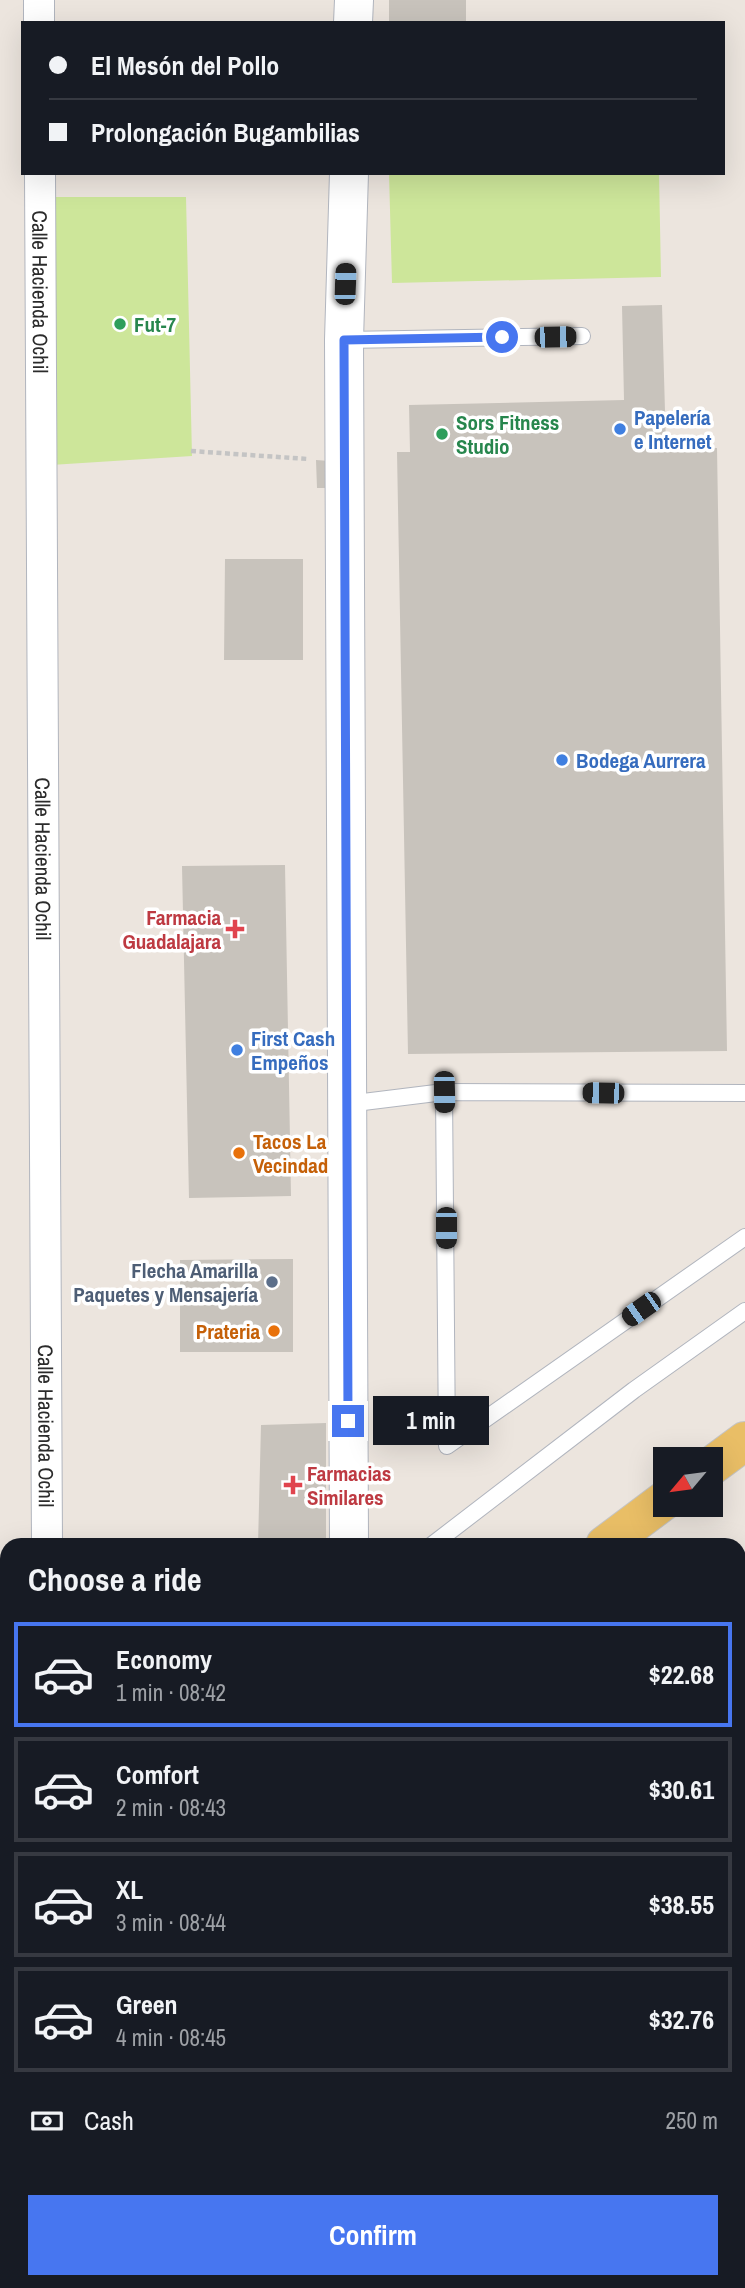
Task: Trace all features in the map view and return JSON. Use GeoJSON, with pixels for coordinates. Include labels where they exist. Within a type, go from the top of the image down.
{"type":"FeatureCollection","features":[{"type":"Feature","properties":{"kind":"main road"},"geometry":{"type":"LineString","coordinates":[[723,1457],[745,1441]]}},
{"type":"Feature","properties":{"kind":"main road"},"geometry":{"type":"LineString","coordinates":[[614,1538],[653,1509]]}},
{"type":"Feature","properties":{"kind":"street"},"geometry":{"type":"LineString","coordinates":[[39,0],[39,21]]}},
{"type":"Feature","properties":{"kind":"street"},"geometry":{"type":"LineString","coordinates":[[354,0],[354,21]]}},
{"type":"Feature","properties":{"kind":"street","name":"Calle Hacienda Ochil"},"geometry":{"type":"LineString","coordinates":[[40,175],[47,1538]]}},
{"type":"Feature","properties":{"kind":"street"},"geometry":{"type":"LineString","coordinates":[[349,175],[344,461],[349,1538]]}},
{"type":"Feature","properties":{"kind":"lane"},"geometry":{"type":"LineString","coordinates":[[344,340],[582,336]]}},
{"type":"Feature","properties":{"kind":"lane"},"geometry":{"type":"LineString","coordinates":[[347,1104],[444,1092],[745,1093]]}},
{"type":"Feature","properties":{"kind":"lane"},"geometry":{"type":"LineString","coordinates":[[444,1092],[447,1446],[745,1237]]}},
{"type":"Feature","properties":{"kind":"lane"},"geometry":{"type":"LineString","coordinates":[[441,1538],[634,1390],[745,1311]]}},
{"type":"Feature","properties":{"kind":"path"},"geometry":{"type":"LineString","coordinates":[[191,452],[344,461]]}},
{"type":"Feature","properties":{"kind":"green space"},"geometry":{"type":"Polygon","coordinates":[[[389,175],[659,175],[661,277],[392,283],[389,175]]]}},
{"type":"Feature","properties":{"kind":"green space","name":"Fut-7"},"geometry":{"type":"Polygon","coordinates":[[[51,197],[186,197],[192,456],[51,465],[51,197]]]}},
{"type":"Feature","properties":{"kind":"building"},"geometry":{"type":"Polygon","coordinates":[[[389,0],[466,0],[466,21],[389,21],[389,0]]]}},
{"type":"Feature","properties":{"kind":"building","name":"Bodega Aurrera"},"geometry":{"type":"Polygon","coordinates":[[[662,305],[666,447],[717,448],[727,1051],[408,1054],[397,452],[410,452],[409,405],[624,400],[622,306],[662,305]]]}},
{"type":"Feature","properties":{"kind":"building"},"geometry":{"type":"Polygon","coordinates":[[[316,460],[343,462],[343,488],[317,488],[316,460]]]}},
{"type":"Feature","properties":{"kind":"building"},"geometry":{"type":"Polygon","coordinates":[[[225,559],[303,559],[303,660],[224,660],[225,559]]]}},
{"type":"Feature","properties":{"kind":"building"},"geometry":{"type":"Polygon","coordinates":[[[285,865],[291,1196],[189,1198],[182,866],[285,865]]]}},
{"type":"Feature","properties":{"kind":"building"},"geometry":{"type":"Polygon","coordinates":[[[293,1259],[293,1352],[180,1352],[180,1260],[293,1259]]]}},
{"type":"Feature","properties":{"kind":"building","name":"Farmacias Similares"},"geometry":{"type":"Polygon","coordinates":[[[326,1423],[326,1538],[258,1538],[261,1425],[326,1423]]]}},
{"type":"Feature","properties":{"kind":"place","name":"Fut-7"},"geometry":{"type":"Point","coordinates":[120,324]}},
{"type":"Feature","properties":{"kind":"place","name":"Papelería e Internet"},"geometry":{"type":"Point","coordinates":[620,429]}},
{"type":"Feature","properties":{"kind":"place","name":"Sors Fitness Studio"},"geometry":{"type":"Point","coordinates":[442,434]}},
{"type":"Feature","properties":{"kind":"place","name":"Bodega Aurrera"},"geometry":{"type":"Point","coordinates":[562,760]}},
{"type":"Feature","properties":{"kind":"place","name":"Farmacia Guadalajara"},"geometry":{"type":"Point","coordinates":[235,929]}},
{"type":"Feature","properties":{"kind":"place","name":"First Cash Empeños"},"geometry":{"type":"Point","coordinates":[237,1050]}},
{"type":"Feature","properties":{"kind":"place","name":"Tacos La Vecindad"},"geometry":{"type":"Point","coordinates":[239,1153]}},
{"type":"Feature","properties":{"kind":"place","name":"Flecha Amarilla Paquetes y Mensajería"},"geometry":{"type":"Point","coordinates":[272,1282]}},
{"type":"Feature","properties":{"kind":"place","name":"Prateria"},"geometry":{"type":"Point","coordinates":[274,1331]}},
{"type":"Feature","properties":{"kind":"place","name":"Farmacias Similares"},"geometry":{"type":"Point","coordinates":[293,1485]}},
{"type":"Feature","properties":{"kind":"route"},"geometry":{"type":"LineString","coordinates":[[348,1421],[344,340],[502,337]]}}]}
